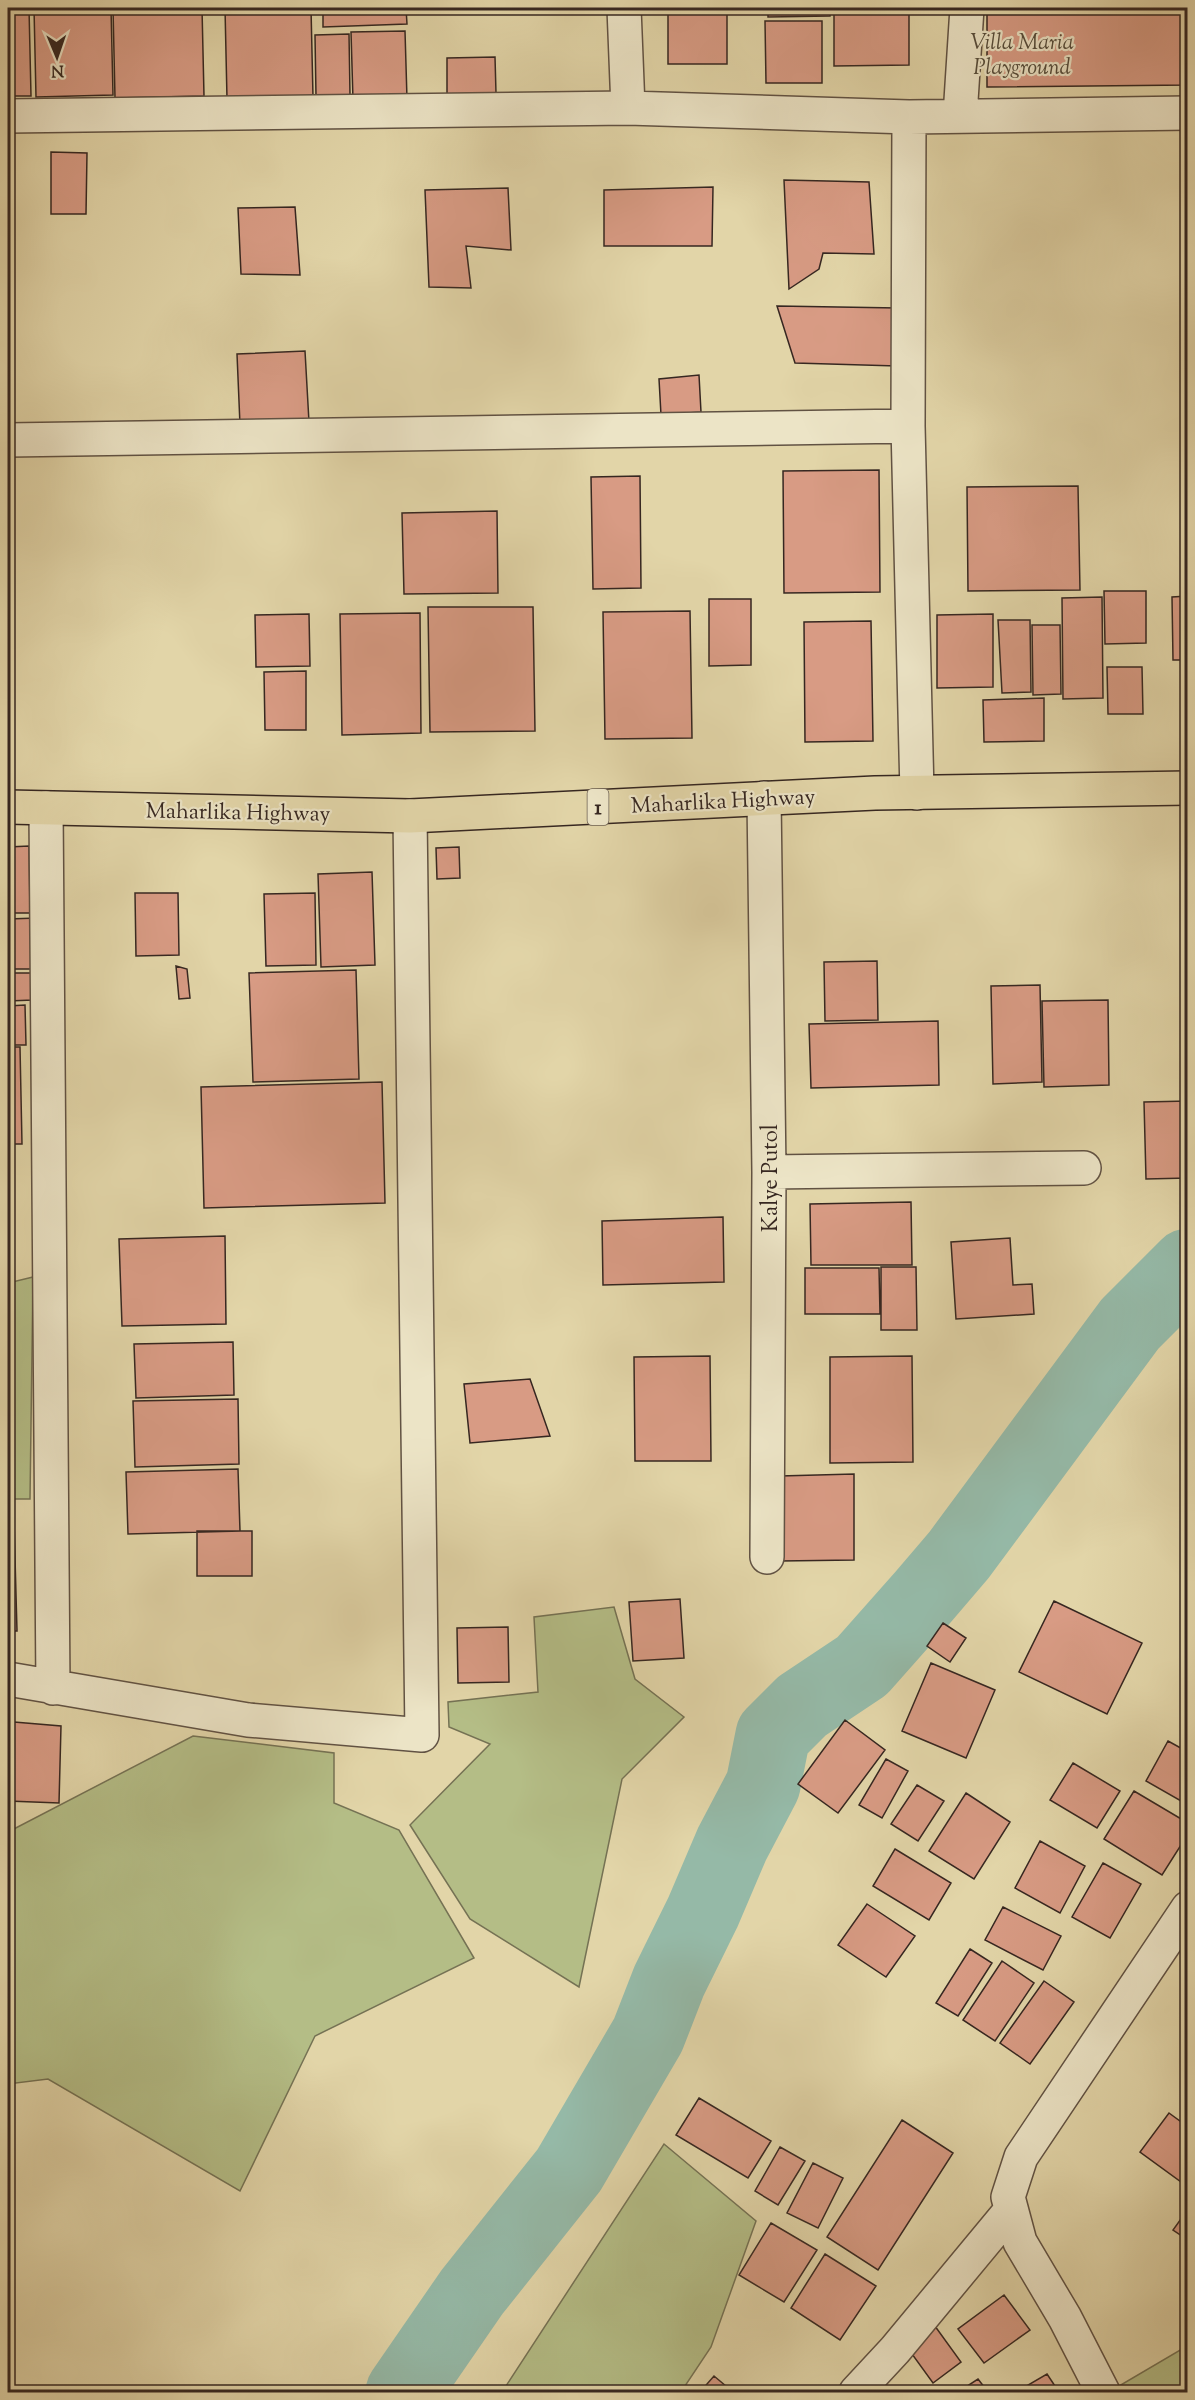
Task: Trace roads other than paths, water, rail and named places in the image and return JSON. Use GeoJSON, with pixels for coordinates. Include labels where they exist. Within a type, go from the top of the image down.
{"type":"FeatureCollection","features":[{"type":"Feature","properties":{"kind":"highway","name":"Maharlika Highway"},"geometry":{"type":"LineString","coordinates":[[8,807],[410,816],[764,798],[1188,788]]}},
{"type":"Feature","properties":{"kind":"street"},"geometry":{"type":"LineString","coordinates":[[624,8],[628,108]]}},
{"type":"Feature","properties":{"kind":"street"},"geometry":{"type":"LineString","coordinates":[[960,116],[967,8]]}},
{"type":"Feature","properties":{"kind":"street"},"geometry":{"type":"LineString","coordinates":[[8,116],[628,108],[909,117],[1188,113]]}},
{"type":"Feature","properties":{"kind":"street"},"geometry":{"type":"LineString","coordinates":[[909,117],[908,426],[917,793]]}},
{"type":"Feature","properties":{"kind":"street"},"geometry":{"type":"LineString","coordinates":[[8,440],[908,426]]}},
{"type":"Feature","properties":{"kind":"street","name":"Kalye Putol"},"geometry":{"type":"LineString","coordinates":[[764,798],[769,1173],[767,1557]]}},
{"type":"Feature","properties":{"kind":"street"},"geometry":{"type":"LineString","coordinates":[[46,808],[53,1688]]}},
{"type":"Feature","properties":{"kind":"street"},"geometry":{"type":"LineString","coordinates":[[8,1679],[248,1720],[422,1734],[410,816]]}},
{"type":"Feature","properties":{"kind":"street"},"geometry":{"type":"LineString","coordinates":[[769,1173],[1084,1168]]}},
{"type":"Feature","properties":{"kind":"street"},"geometry":{"type":"LineString","coordinates":[[1103,2392],[1065,2318],[1020,2242],[1008,2197],[1021,2157],[1188,1908]]}},
{"type":"Feature","properties":{"kind":"street"},"geometry":{"type":"LineString","coordinates":[[856,2392],[896,2350],[1011,2210]]}},
{"type":"Feature","properties":{"kind":"waterway"},"geometry":{"type":"LineString","coordinates":[[403,2392],[472,2292],[569,2170],[648,2035],[669,1981],[703,1912],[732,1844],[763,1785],[773,1735],[802,1706],[862,1666],[924,1596],[959,1555],[1130,1324],[1188,1266]]}},
{"type":"Feature","properties":{"kind":"park label","name":"Villa Maria Playground"},"geometry":{"type":"Point","coordinates":[1022,54]}}]}
